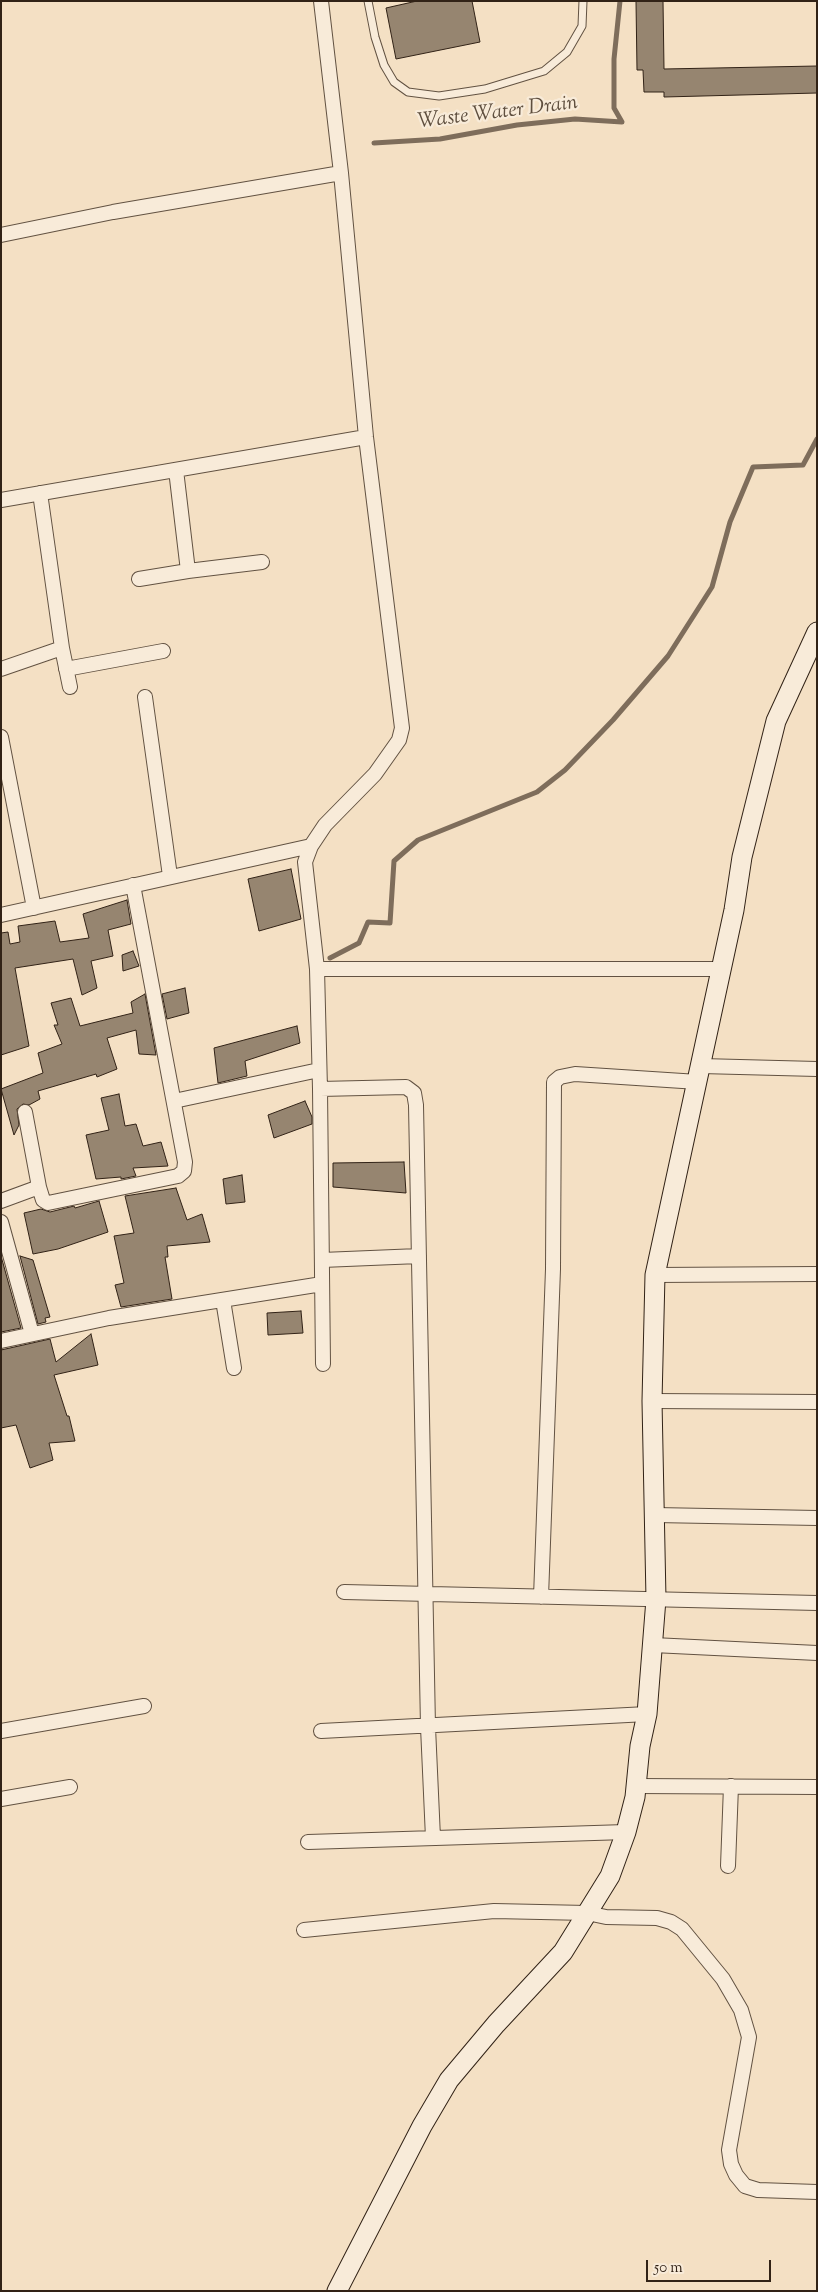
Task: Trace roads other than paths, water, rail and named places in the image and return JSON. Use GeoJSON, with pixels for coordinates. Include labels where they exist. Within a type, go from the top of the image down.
{"type":"FeatureCollection","features":[{"type":"Feature","properties":{"kind":"street"},"geometry":{"type":"LineString","coordinates":[[321,1],[342,173],[366,437],[402,728],[399,740],[374,774],[325,825],[311,846],[305,862],[317,969],[323,1364]]}},
{"type":"Feature","properties":{"kind":"street"},"geometry":{"type":"LineString","coordinates":[[1,235],[113,212],[342,173]]}},
{"type":"Feature","properties":{"kind":"street"},"geometry":{"type":"LineString","coordinates":[[1,500],[366,437]]}},
{"type":"Feature","properties":{"kind":"street"},"geometry":{"type":"LineString","coordinates":[[176,470],[188,571]]}},
{"type":"Feature","properties":{"kind":"street"},"geometry":{"type":"LineString","coordinates":[[40,493],[62,648],[70,687]]}},
{"type":"Feature","properties":{"kind":"street"},"geometry":{"type":"LineString","coordinates":[[139,579],[262,562]]}},
{"type":"Feature","properties":{"kind":"street"},"geometry":{"type":"LineString","coordinates":[[337,2291],[422,2126],[449,2080],[496,2024],[564,1952],[610,1876],[626,1832],[636,1797],[640,1746],[646,1714],[653,1645],[656,1599],[652,1401],[655,1275],[700,1074],[720,969],[734,910],[742,857],[776,721],[817,632]]}},
{"type":"Feature","properties":{"kind":"street"},"geometry":{"type":"LineString","coordinates":[[1,670],[62,648]]}},
{"type":"Feature","properties":{"kind":"street"},"geometry":{"type":"LineString","coordinates":[[66,669],[163,651]]}},
{"type":"Feature","properties":{"kind":"street"},"geometry":{"type":"LineString","coordinates":[[145,697],[170,876]]}},
{"type":"Feature","properties":{"kind":"street"},"geometry":{"type":"LineString","coordinates":[[1,737],[34,908]]}},
{"type":"Feature","properties":{"kind":"street"},"geometry":{"type":"LineString","coordinates":[[1,915],[311,846]]}},
{"type":"Feature","properties":{"kind":"street"},"geometry":{"type":"LineString","coordinates":[[25,1112],[39,1187],[43,1200],[48,1203],[178,1176],[184,1171],[185,1162],[133,885]]}},
{"type":"Feature","properties":{"kind":"street"},"geometry":{"type":"LineString","coordinates":[[317,969],[720,969]]}},
{"type":"Feature","properties":{"kind":"street"},"geometry":{"type":"LineString","coordinates":[[541,1597],[553,1269],[554,1082],[560,1077],[575,1074],[700,1074],[817,1069]]}},
{"type":"Feature","properties":{"kind":"street"},"geometry":{"type":"LineString","coordinates":[[174,1101],[319,1070]]}},
{"type":"Feature","properties":{"kind":"street"},"geometry":{"type":"LineString","coordinates":[[320,1089],[406,1087],[414,1093],[428,1727],[433,1838]]}},
{"type":"Feature","properties":{"kind":"street"},"geometry":{"type":"LineString","coordinates":[[1,1201],[39,1187]]}},
{"type":"Feature","properties":{"kind":"street"},"geometry":{"type":"LineString","coordinates":[[1,1222],[32,1334]]}},
{"type":"Feature","properties":{"kind":"street"},"geometry":{"type":"LineString","coordinates":[[322,1260],[419,1256]]}},
{"type":"Feature","properties":{"kind":"street"},"geometry":{"type":"LineString","coordinates":[[655,1275],[817,1274]]}},
{"type":"Feature","properties":{"kind":"street"},"geometry":{"type":"LineString","coordinates":[[1,1341],[109,1318],[322,1284]]}},
{"type":"Feature","properties":{"kind":"street"},"geometry":{"type":"LineString","coordinates":[[223,1300],[234,1368]]}},
{"type":"Feature","properties":{"kind":"street"},"geometry":{"type":"LineString","coordinates":[[652,1401],[817,1402]]}},
{"type":"Feature","properties":{"kind":"street"},"geometry":{"type":"LineString","coordinates":[[655,1515],[817,1518]]}},
{"type":"Feature","properties":{"kind":"street"},"geometry":{"type":"LineString","coordinates":[[344,1592],[817,1603]]}},
{"type":"Feature","properties":{"kind":"street"},"geometry":{"type":"LineString","coordinates":[[653,1645],[817,1652]]}},
{"type":"Feature","properties":{"kind":"street"},"geometry":{"type":"LineString","coordinates":[[1,1731],[144,1706]]}},
{"type":"Feature","properties":{"kind":"street"},"geometry":{"type":"LineString","coordinates":[[321,1731],[428,1727],[646,1714]]}},
{"type":"Feature","properties":{"kind":"street"},"geometry":{"type":"LineString","coordinates":[[636,1786],[817,1787]]}},
{"type":"Feature","properties":{"kind":"street"},"geometry":{"type":"LineString","coordinates":[[728,1866],[731,1786]]}},
{"type":"Feature","properties":{"kind":"street"},"geometry":{"type":"LineString","coordinates":[[1,1799],[70,1787]]}},
{"type":"Feature","properties":{"kind":"street"},"geometry":{"type":"LineString","coordinates":[[308,1842],[626,1832]]}},
{"type":"Feature","properties":{"kind":"street"},"geometry":{"type":"LineString","coordinates":[[304,1930],[494,1911],[587,1913],[606,1917],[657,1918],[676,1925],[690,1938],[723,1979],[741,2010],[749,2037],[729,2150],[731,2164],[736,2175],[745,2186],[758,2190],[817,2192]]}},
{"type":"Feature","properties":{"kind":"lane"},"geometry":{"type":"LineString","coordinates":[[368,1],[375,37],[384,65],[394,82],[408,92],[439,96],[485,89],[544,71],[567,52],[571,46],[582,26],[583,1]]}},
{"type":"Feature","properties":{"kind":"waterway","name":"Waste Water Drain"},"geometry":{"type":"LineString","coordinates":[[374,143],[440,139],[517,125],[575,119],[622,122],[614,108],[614,59],[620,1]]}},
{"type":"Feature","properties":{"kind":"waterway"},"geometry":{"type":"LineString","coordinates":[[330,958],[359,943],[368,922],[390,923],[394,861],[418,840],[537,792],[565,770],[613,720],[668,656],[712,587],[730,522],[753,467],[803,465],[817,439]]}}]}
